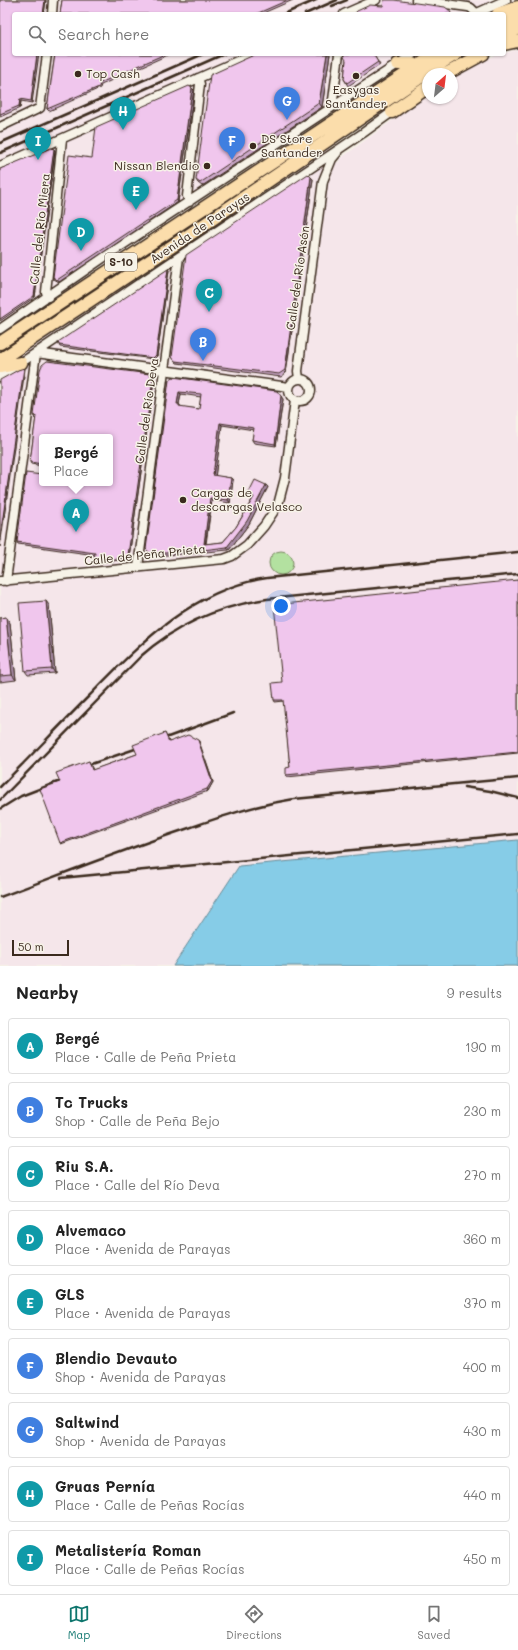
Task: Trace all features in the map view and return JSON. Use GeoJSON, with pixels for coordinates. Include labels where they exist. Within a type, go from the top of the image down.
{"type":"FeatureCollection","features":[{"type":"Feature","properties":{"kind":"highway"},"geometry":{"type":"LineString","coordinates":[[504,12],[518,7]]}},
{"type":"Feature","properties":{"kind":"highway"},"geometry":{"type":"LineString","coordinates":[[506,22],[518,19]]}},
{"type":"Feature","properties":{"kind":"highway"},"geometry":{"type":"LineString","coordinates":[[507,41],[518,29]]}},
{"type":"Feature","properties":{"kind":"highway","name":"S-10"},"geometry":{"type":"LineString","coordinates":[[0,343],[433,56]]}},
{"type":"Feature","properties":{"kind":"highway","name":"S-10"},"geometry":{"type":"LineString","coordinates":[[0,360],[251,192],[325,140],[453,56]]}},
{"type":"Feature","properties":{"kind":"highway"},"geometry":{"type":"LineString","coordinates":[[444,68],[464,56]]}},
{"type":"Feature","properties":{"kind":"highway"},"geometry":{"type":"LineString","coordinates":[[457,68],[479,56]]}},
{"type":"Feature","properties":{"kind":"highway"},"geometry":{"type":"LineString","coordinates":[[398,64],[413,59]]}},
{"type":"Feature","properties":{"kind":"highway"},"geometry":{"type":"LineString","coordinates":[[244,181],[292,142],[413,59]]}},
{"type":"Feature","properties":{"kind":"highway"},"geometry":{"type":"LineString","coordinates":[[251,192],[348,133],[422,82]]}},
{"type":"Feature","properties":{"kind":"highway"},"geometry":{"type":"LineString","coordinates":[[392,112],[422,91]]}},
{"type":"Feature","properties":{"kind":"highway"},"geometry":{"type":"LineString","coordinates":[[0,367],[21,363]]}},
{"type":"Feature","properties":{"kind":"street"},"geometry":{"type":"LineString","coordinates":[[52,12],[53,0]]}},
{"type":"Feature","properties":{"kind":"street"},"geometry":{"type":"LineString","coordinates":[[349,12],[376,0]]}},
{"type":"Feature","properties":{"kind":"street"},"geometry":{"type":"LineString","coordinates":[[416,0],[468,7],[473,12]]}},
{"type":"Feature","properties":{"kind":"street"},"geometry":{"type":"LineString","coordinates":[[479,12],[506,0]]}},
{"type":"Feature","properties":{"kind":"street"},"geometry":{"type":"LineString","coordinates":[[0,127],[40,108],[47,56]]}},
{"type":"Feature","properties":{"kind":"street"},"geometry":{"type":"LineString","coordinates":[[0,166],[248,56]]}},
{"type":"Feature","properties":{"kind":"street"},"geometry":{"type":"LineString","coordinates":[[335,105],[333,100],[339,56]]}},
{"type":"Feature","properties":{"kind":"street"},"geometry":{"type":"LineString","coordinates":[[0,329],[106,256],[398,64]]}},
{"type":"Feature","properties":{"kind":"street"},"geometry":{"type":"LineString","coordinates":[[190,202],[187,196],[200,84],[198,78]]}},
{"type":"Feature","properties":{"kind":"street","name":"Avenida de Parayas"},"geometry":{"type":"LineString","coordinates":[[0,377],[179,258],[392,112]]}},
{"type":"Feature","properties":{"kind":"street","name":"Calle del Río Miera"},"geometry":{"type":"LineString","coordinates":[[48,297],[46,285],[62,139]]}},
{"type":"Feature","properties":{"kind":"street","name":"Calle del Río Asón"},"geometry":{"type":"LineString","coordinates":[[299,379],[298,371],[323,180],[332,159],[341,148]]}},
{"type":"Feature","properties":{"kind":"street"},"geometry":{"type":"LineString","coordinates":[[311,167],[320,171],[323,180]]}},
{"type":"Feature","properties":{"kind":"street","name":"Calle del Río Deva"},"geometry":{"type":"LineString","coordinates":[[138,567],[179,258]]}},
{"type":"Feature","properties":{"kind":"street"},"geometry":{"type":"LineString","coordinates":[[3,581],[36,354],[289,387]]}},
{"type":"Feature","properties":{"kind":"street"},"geometry":{"type":"LineString","coordinates":[[299,379],[308,383],[310,390],[306,398],[302,400],[295,400],[290,396],[289,387],[293,381],[299,379]]}},
{"type":"Feature","properties":{"kind":"street","name":"Calle de Peña Prieta"},"geometry":{"type":"LineString","coordinates":[[3,581],[224,559],[232,556],[254,538],[273,513],[281,498],[295,400]]}},
{"type":"Feature","properties":{"kind":"shaded area"},"geometry":{"type":"Polygon","coordinates":[[[0,0],[518,0],[518,3],[493,12],[12,12],[12,56],[415,56],[0,334],[0,0]]]}},
{"type":"Feature","properties":{"kind":"shaded area"},"geometry":{"type":"Polygon","coordinates":[[[518,49],[518,840],[239,866],[173,966],[0,966],[0,369],[182,249],[330,148],[338,163],[341,158],[422,98],[422,104],[458,104],[458,76],[488,58],[495,56],[506,56],[506,53],[518,49]]]}},
{"type":"Feature","properties":{"kind":"green space"},"geometry":{"type":"Polygon","coordinates":[[[281,551],[290,554],[293,563],[290,572],[281,575],[272,572],[269,563],[272,554],[281,551]]]}},
{"type":"Feature","properties":{"kind":"water"},"geometry":{"type":"Polygon","coordinates":[[[518,840],[518,966],[173,966],[239,866],[518,840]]]}},
{"type":"Feature","properties":{"kind":"building"},"geometry":{"type":"Polygon","coordinates":[[[0,0],[45,0],[43,12],[12,12],[12,56],[37,56],[31,101],[20,99],[19,106],[0,114],[0,0]]]}},
{"type":"Feature","properties":{"kind":"building"},"geometry":{"type":"Polygon","coordinates":[[[62,0],[288,0],[261,12],[60,12],[62,0]]]}},
{"type":"Feature","properties":{"kind":"building"},"geometry":{"type":"Polygon","coordinates":[[[384,0],[394,0],[445,7],[450,12],[356,12],[370,5],[383,6],[384,0]]]}},
{"type":"Feature","properties":{"kind":"building","name":"Top Cash"},"geometry":{"type":"Polygon","coordinates":[[[55,56],[161,56],[100,83],[99,87],[47,109],[55,56]]]}},
{"type":"Feature","properties":{"kind":"building"},"geometry":{"type":"Polygon","coordinates":[[[252,56],[327,56],[319,103],[200,183],[196,180],[210,75],[252,56]]]}},
{"type":"Feature","properties":{"kind":"building"},"geometry":{"type":"Polygon","coordinates":[[[374,56],[378,62],[347,83],[344,79],[346,60],[344,57],[374,56]]]}},
{"type":"Feature","properties":{"kind":"building"},"geometry":{"type":"Polygon","coordinates":[[[189,86],[192,88],[177,200],[57,280],[53,277],[69,155],[92,158],[96,127],[189,86]]]}},
{"type":"Feature","properties":{"kind":"building"},"geometry":{"type":"Polygon","coordinates":[[[51,148],[54,149],[34,296],[0,319],[0,169],[51,148]]]}},
{"type":"Feature","properties":{"kind":"building"},"geometry":{"type":"Polygon","coordinates":[[[308,174],[311,177],[285,370],[279,374],[175,361],[172,357],[186,255],[308,174]]]}},
{"type":"Feature","properties":{"kind":"building"},"geometry":{"type":"Polygon","coordinates":[[[168,269],[156,355],[153,358],[59,345],[58,342],[168,269]]]}},
{"type":"Feature","properties":{"kind":"building"},"geometry":{"type":"Polygon","coordinates":[[[47,361],[150,374],[153,378],[128,555],[126,558],[94,561],[95,553],[17,542],[26,473],[39,475],[39,486],[113,486],[113,434],[39,434],[39,464],[30,462],[36,416],[34,415],[42,365],[47,361]]]}},
{"type":"Feature","properties":{"kind":"building"},"geometry":{"type":"Polygon","coordinates":[[[24,368],[0,538],[0,380],[24,368]]]}},
{"type":"Feature","properties":{"kind":"building"},"geometry":{"type":"Polygon","coordinates":[[[173,377],[277,391],[281,396],[275,444],[252,440],[254,428],[220,423],[213,475],[231,478],[228,500],[210,498],[204,544],[223,542],[236,527],[254,497],[248,494],[255,480],[266,485],[247,521],[227,547],[203,550],[203,546],[194,551],[151,554],[146,549],[169,380],[173,377]],[[179,392],[177,404],[179,404],[179,406],[199,409],[201,394],[179,392]]]}},
{"type":"Feature","properties":{"kind":"building"},"geometry":{"type":"Polygon","coordinates":[[[518,580],[518,752],[286,775],[286,768],[290,767],[283,700],[274,700],[272,683],[282,682],[274,605],[518,580]]]}},
{"type":"Feature","properties":{"kind":"building"},"geometry":{"type":"Polygon","coordinates":[[[46,601],[52,669],[25,671],[19,603],[46,601]]]}},
{"type":"Feature","properties":{"kind":"building"},"geometry":{"type":"Polygon","coordinates":[[[6,617],[12,675],[0,676],[0,618],[6,617]]]}},
{"type":"Feature","properties":{"kind":"building"},"geometry":{"type":"Polygon","coordinates":[[[165,733],[169,742],[188,735],[198,740],[212,781],[207,789],[60,843],[40,789],[60,782],[56,773],[89,761],[92,770],[137,754],[133,745],[165,733]]]}},
{"type":"Feature","properties":{"kind":"railway"},"geometry":{"type":"LineString","coordinates":[[289,12],[316,0]]}},
{"type":"Feature","properties":{"kind":"railway"},"geometry":{"type":"LineString","coordinates":[[310,12],[337,0]]}},
{"type":"Feature","properties":{"kind":"railway"},"geometry":{"type":"LineString","coordinates":[[332,6],[347,0]]}},
{"type":"Feature","properties":{"kind":"railway"},"geometry":{"type":"LineString","coordinates":[[0,143],[198,56]]}},
{"type":"Feature","properties":{"kind":"railway"},"geometry":{"type":"LineString","coordinates":[[0,153],[219,56]]}},
{"type":"Feature","properties":{"kind":"railway"},"geometry":{"type":"LineString","coordinates":[[0,787],[108,676],[148,639],[191,606],[215,594],[240,584],[267,578],[518,552]]}},
{"type":"Feature","properties":{"kind":"railway"},"geometry":{"type":"LineString","coordinates":[[0,800],[141,656],[169,635],[200,618],[233,606],[267,599],[518,574]]}},
{"type":"Feature","properties":{"kind":"railway"},"geometry":{"type":"LineString","coordinates":[[168,737],[233,713]]}},
{"type":"Feature","properties":{"kind":"railway"},"geometry":{"type":"LineString","coordinates":[[91,764],[135,749]]}},
{"type":"Feature","properties":{"kind":"railway"},"geometry":{"type":"LineString","coordinates":[[0,897],[162,837],[226,815],[266,804],[294,799],[518,778]]}},
{"type":"Feature","properties":{"kind":"railway"},"geometry":{"type":"LineString","coordinates":[[0,809],[21,796],[60,781]]}},
{"type":"Feature","properties":{"kind":"railway"},"geometry":{"type":"LineString","coordinates":[[464,787],[490,791],[518,798]]}},
{"type":"Feature","properties":{"kind":"railway"},"geometry":{"type":"LineString","coordinates":[[61,878],[518,834]]}},
{"type":"Feature","properties":{"kind":"place","name":"Top Cash"},"geometry":{"type":"Point","coordinates":[78,74]}},
{"type":"Feature","properties":{"kind":"place","name":"Easygas Santander"},"geometry":{"type":"Point","coordinates":[356,76]}},
{"type":"Feature","properties":{"kind":"place","name":"Saltwind"},"geometry":{"type":"Point","coordinates":[287,120]}},
{"type":"Feature","properties":{"kind":"place","name":"Gruas Pernía"},"geometry":{"type":"Point","coordinates":[123,130]}},
{"type":"Feature","properties":{"kind":"place","name":"DS Store Santander"},"geometry":{"type":"Point","coordinates":[253,146]}},
{"type":"Feature","properties":{"kind":"place","name":"Metalistería Roman"},"geometry":{"type":"Point","coordinates":[38,160]}},
{"type":"Feature","properties":{"kind":"place","name":"Blendio Devauto"},"geometry":{"type":"Point","coordinates":[232,160]}},
{"type":"Feature","properties":{"kind":"place","name":"Nissan Blendio"},"geometry":{"type":"Point","coordinates":[207,166]}},
{"type":"Feature","properties":{"kind":"place","name":"GLS"},"geometry":{"type":"Point","coordinates":[136,210]}},
{"type":"Feature","properties":{"kind":"place","name":"Alvemaco"},"geometry":{"type":"Point","coordinates":[81,251]}},
{"type":"Feature","properties":{"kind":"place","name":"Riu S.A."},"geometry":{"type":"Point","coordinates":[209,312]}},
{"type":"Feature","properties":{"kind":"place","name":"Tc Trucks"},"geometry":{"type":"Point","coordinates":[203,361]}},
{"type":"Feature","properties":{"kind":"place","name":"Cargas de descargas Velasco"},"geometry":{"type":"Point","coordinates":[183,500]}},
{"type":"Feature","properties":{"kind":"place","name":"Bergé"},"geometry":{"type":"Point","coordinates":[76,532]}}]}
